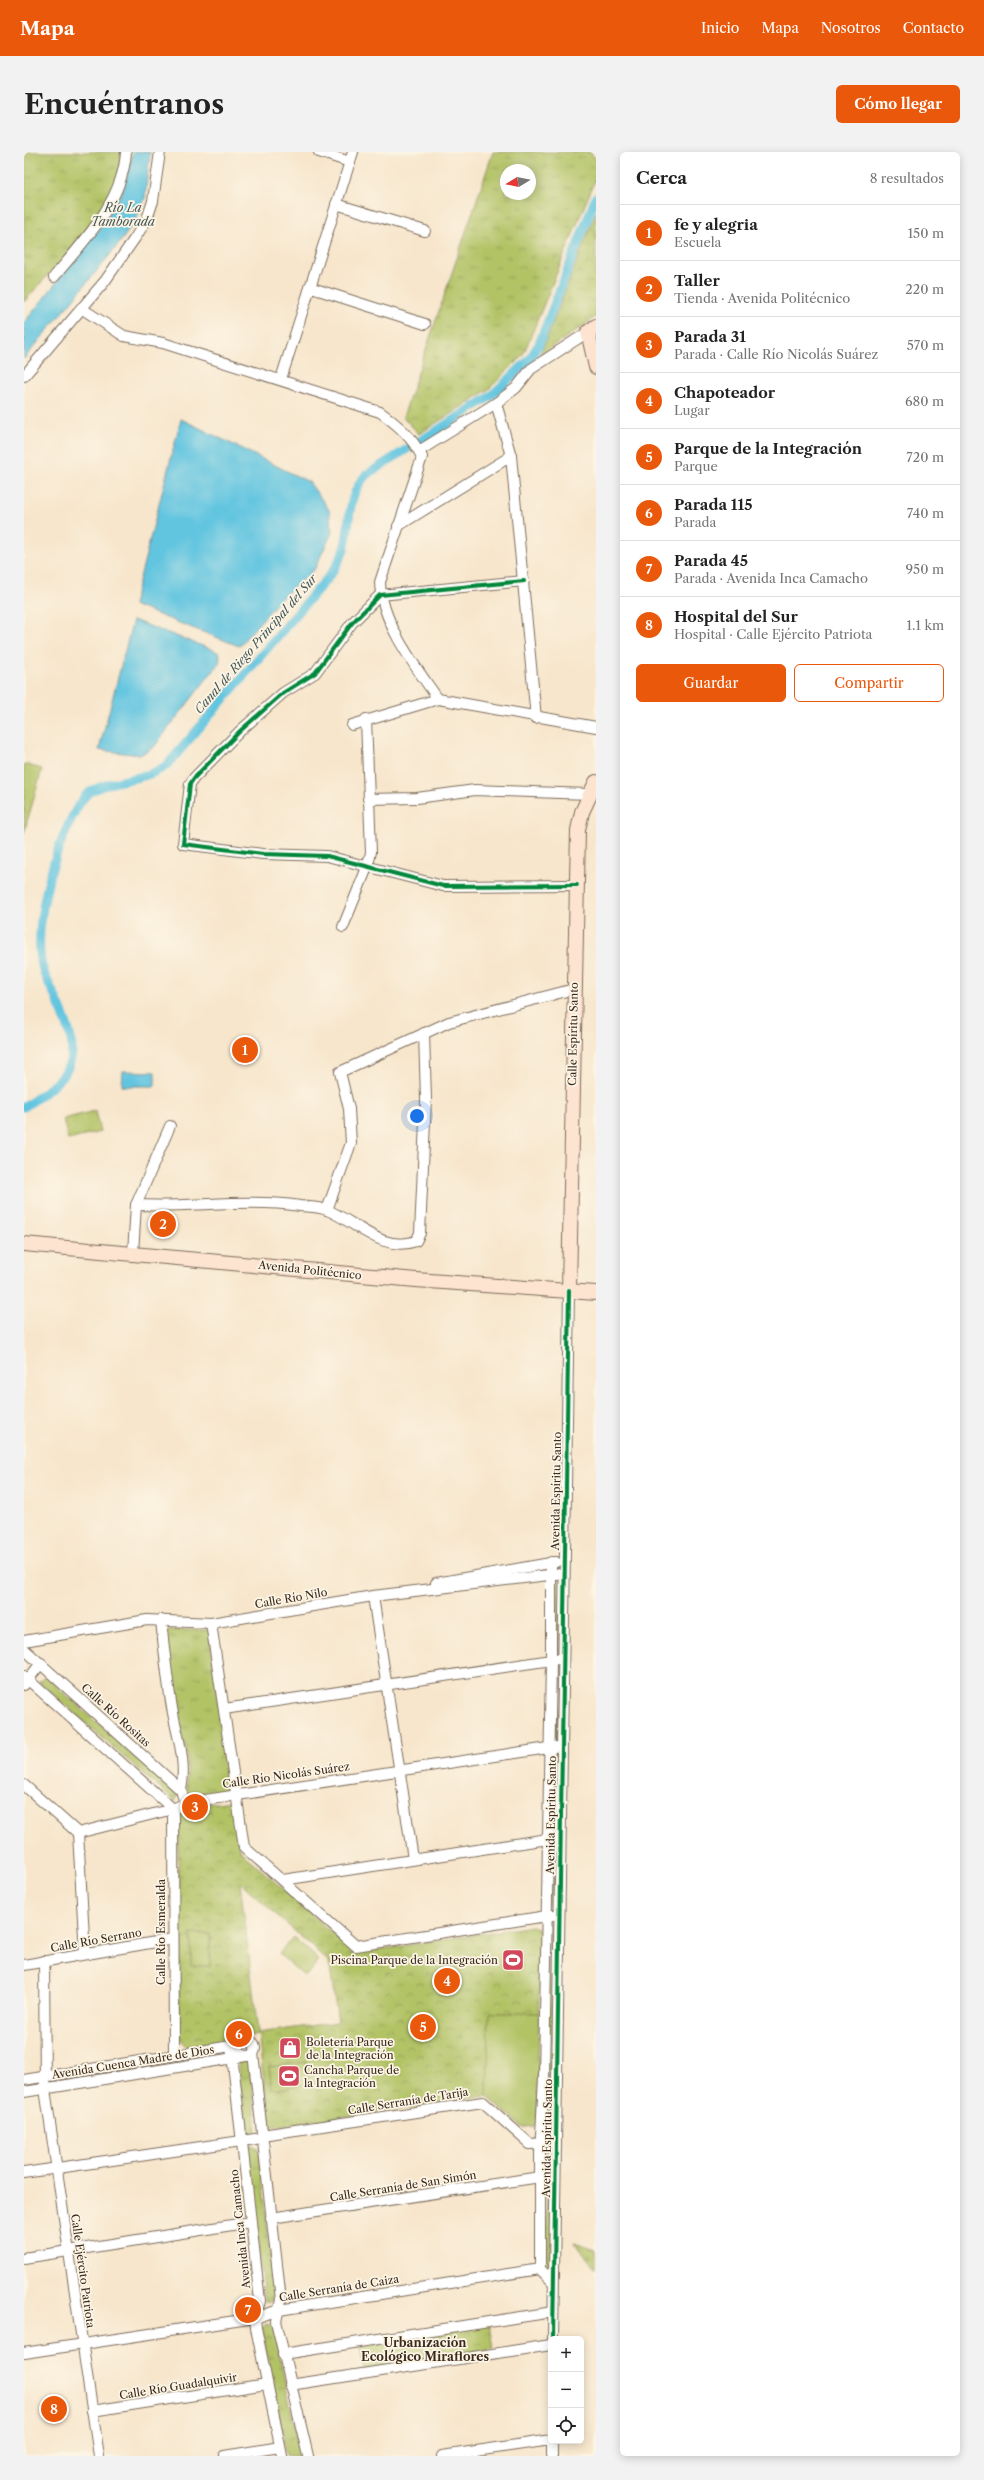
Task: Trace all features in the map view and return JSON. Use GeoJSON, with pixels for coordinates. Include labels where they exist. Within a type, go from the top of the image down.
{"type":"FeatureCollection","features":[{"type":"Feature","properties":{"kind":"main road"},"geometry":{"type":"LineString","coordinates":[[592,329],[596,367]]}},
{"type":"Feature","properties":{"kind":"main road","name":"Calle Espíritu Santo"},"geometry":{"type":"LineString","coordinates":[[569,1290],[578,830],[588,794],[596,782]]}},
{"type":"Feature","properties":{"kind":"main road","name":"Avenida Politécnico"},"geometry":{"type":"LineString","coordinates":[[24,1244],[416,1280],[596,1293]]}},
{"type":"Feature","properties":{"kind":"street"},"geometry":{"type":"LineString","coordinates":[[54,277],[105,213],[118,186],[126,162],[126,152]]}},
{"type":"Feature","properties":{"kind":"street"},"geometry":{"type":"LineString","coordinates":[[24,376],[105,281],[147,219],[158,174],[160,152]]}},
{"type":"Feature","properties":{"kind":"street"},"geometry":{"type":"LineString","coordinates":[[281,379],[351,157],[319,152]]}},
{"type":"Feature","properties":{"kind":"street"},"geometry":{"type":"LineString","coordinates":[[336,204],[425,231]]}},
{"type":"Feature","properties":{"kind":"street"},"geometry":{"type":"LineString","coordinates":[[309,287],[425,324]]}},
{"type":"Feature","properties":{"kind":"street"},"geometry":{"type":"LineString","coordinates":[[81,308],[124,336],[163,343],[281,379],[380,412],[416,446],[422,457],[380,582],[380,595],[393,629],[438,699]]}},
{"type":"Feature","properties":{"kind":"street"},"geometry":{"type":"LineString","coordinates":[[416,446],[496,403],[516,388],[531,369],[592,329]]}},
{"type":"Feature","properties":{"kind":"street"},"geometry":{"type":"LineString","coordinates":[[496,403],[511,456],[536,718]]}},
{"type":"Feature","properties":{"kind":"street"},"geometry":{"type":"LineString","coordinates":[[398,526],[511,456]]}},
{"type":"Feature","properties":{"kind":"street"},"geometry":{"type":"LineString","coordinates":[[524,581],[380,595],[352,623],[314,673],[283,693],[236,735],[194,778],[190,784],[183,844],[263,854],[327,856],[368,865],[443,886],[576,885]]}},
{"type":"Feature","properties":{"kind":"street"},"geometry":{"type":"LineString","coordinates":[[352,724],[438,699],[536,718],[596,726]]}},
{"type":"Feature","properties":{"kind":"street"},"geometry":{"type":"LineString","coordinates":[[343,927],[368,865],[371,852],[366,719]]}},
{"type":"Feature","properties":{"kind":"street"},"geometry":{"type":"LineString","coordinates":[[368,799],[417,798],[475,790],[588,794]]}},
{"type":"Feature","properties":{"kind":"street"},"geometry":{"type":"LineString","coordinates":[[327,1210],[351,1143],[349,1109],[340,1072],[449,1022],[574,989]]}},
{"type":"Feature","properties":{"kind":"street"},"geometry":{"type":"LineString","coordinates":[[136,1205],[177,1207],[272,1202],[327,1210],[375,1238],[393,1243],[408,1244],[416,1241],[420,1233],[426,1099],[424,1033]]}},
{"type":"Feature","properties":{"kind":"street"},"geometry":{"type":"LineString","coordinates":[[133,1253],[136,1205],[170,1126]]}},
{"type":"Feature","properties":{"kind":"street","name":"Avenida Espíritu Santo"},"geometry":{"type":"LineString","coordinates":[[552,2336],[563,1574],[569,1290]]}},
{"type":"Feature","properties":{"kind":"street"},"geometry":{"type":"LineString","coordinates":[[414,1593],[424,1585],[550,1562],[564,1561]]}},
{"type":"Feature","properties":{"kind":"street","name":"Avenida Espíritu Santo"},"geometry":{"type":"LineString","coordinates":[[540,2269],[540,2177],[542,2143],[551,1660],[550,1562]]}},
{"type":"Feature","properties":{"kind":"street","name":"Calle Río Nilo"},"geometry":{"type":"LineString","coordinates":[[24,1641],[147,1620],[211,1623],[373,1596],[414,1593],[551,1574],[563,1574]]}},
{"type":"Feature","properties":{"kind":"street"},"geometry":{"type":"LineString","coordinates":[[373,1596],[385,1684],[413,1859]]}},
{"type":"Feature","properties":{"kind":"street"},"geometry":{"type":"LineString","coordinates":[[160,1620],[172,1708],[182,1752],[184,1778],[181,1790]]}},
{"type":"Feature","properties":{"kind":"street"},"geometry":{"type":"LineString","coordinates":[[211,1623],[244,1847],[356,1946],[546,1915],[559,1915]]}},
{"type":"Feature","properties":{"kind":"street","name":"Calle Río Rositas"},"geometry":{"type":"LineString","coordinates":[[24,1649],[181,1790],[186,1803]]}},
{"type":"Feature","properties":{"kind":"street"},"geometry":{"type":"LineString","coordinates":[[224,1709],[562,1659]]}},
{"type":"Feature","properties":{"kind":"street"},"geometry":{"type":"LineString","coordinates":[[41,1663],[25,1680],[173,1809]]}},
{"type":"Feature","properties":{"kind":"street","name":"Calle Río Nicolás Suárez"},"geometry":{"type":"LineString","coordinates":[[78,1833],[173,1809],[186,1803],[561,1747]]}},
{"type":"Feature","properties":{"kind":"street"},"geometry":{"type":"LineString","coordinates":[[24,1785],[28,1793],[78,1833],[85,1954]]}},
{"type":"Feature","properties":{"kind":"street","name":"Calle Río Esmeralda"},"geometry":{"type":"LineString","coordinates":[[173,1809],[174,2055]]}},
{"type":"Feature","properties":{"kind":"street"},"geometry":{"type":"LineString","coordinates":[[283,1880],[547,1838],[560,1838]]}},
{"type":"Feature","properties":{"kind":"street","name":"Calle Río Serrano"},"geometry":{"type":"LineString","coordinates":[[24,1964],[173,1939]]}},
{"type":"Feature","properties":{"kind":"street"},"geometry":{"type":"LineString","coordinates":[[44,1961],[45,2076]]}},
{"type":"Feature","properties":{"kind":"street","name":"Avenida Cuenca Madre de Dios"},"geometry":{"type":"LineString","coordinates":[[24,2080],[231,2046],[241,2042],[239,2049],[249,2055]]}},
{"type":"Feature","properties":{"kind":"street","name":"Avenida Inca Camacho"},"geometry":{"type":"LineString","coordinates":[[231,2046],[260,2301],[255,2318],[281,2451]]}},
{"type":"Feature","properties":{"kind":"street"},"geometry":{"type":"LineString","coordinates":[[249,2055],[262,2137],[281,2300],[276,2321],[282,2354],[308,2456]]}},
{"type":"Feature","properties":{"kind":"street","name":"Avenida Cuenca Madre de Dios"},"geometry":{"type":"LineString","coordinates":[[24,2092],[249,2055]]}},
{"type":"Feature","properties":{"kind":"street","name":"Calle Ejército Patriota"},"geometry":{"type":"LineString","coordinates":[[45,2076],[45,2089],[56,2168],[99,2456]]}},
{"type":"Feature","properties":{"kind":"street","name":"Calle Serranía de Tarija"},"geometry":{"type":"LineString","coordinates":[[24,2173],[243,2141],[484,2102],[530,2144],[542,2143]]}},
{"type":"Feature","properties":{"kind":"street"},"geometry":{"type":"LineString","coordinates":[[542,2143],[556,2142]]}},
{"type":"Feature","properties":{"kind":"street","name":"Calle Serranía de San Simón"},"geometry":{"type":"LineString","coordinates":[[271,2218],[540,2177]]}},
{"type":"Feature","properties":{"kind":"street"},"geometry":{"type":"LineString","coordinates":[[24,2258],[250,2222]]}},
{"type":"Feature","properties":{"kind":"street"},"geometry":{"type":"LineString","coordinates":[[540,2269],[553,2282]]}},
{"type":"Feature","properties":{"kind":"street","name":"Calle Serranía de Caiza"},"geometry":{"type":"LineString","coordinates":[[24,2353],[255,2318],[279,2310],[540,2269]]}},
{"type":"Feature","properties":{"kind":"street"},"geometry":{"type":"LineString","coordinates":[[282,2354],[553,2312]]}},
{"type":"Feature","properties":{"kind":"street"},"geometry":{"type":"LineString","coordinates":[[290,2385],[548,2345]]}},
{"type":"Feature","properties":{"kind":"street","name":"Calle Río Guadalquivir"},"geometry":{"type":"LineString","coordinates":[[92,2411],[267,2384]]}},
{"type":"Feature","properties":{"kind":"street"},"geometry":{"type":"LineString","coordinates":[[442,2456],[548,2440]]}},
{"type":"Feature","properties":{"kind":"street"},"geometry":{"type":"LineString","coordinates":[[551,2444],[552,2456]]}},
{"type":"Feature","properties":{"kind":"street"},"geometry":{"type":"LineString","coordinates":[[224,2456],[281,2451]]}},
{"type":"Feature","properties":{"kind":"green space"},"geometry":{"type":"Polygon","coordinates":[[[24,152],[122,152],[118,174],[110,194],[99,214],[70,251],[24,302],[24,152]]]}},
{"type":"Feature","properties":{"kind":"green space"},"geometry":{"type":"Polygon","coordinates":[[[493,152],[590,152],[596,159],[596,178],[523,355],[489,389],[419,434],[403,417],[493,152]]]}},
{"type":"Feature","properties":{"kind":"green space"},"geometry":{"type":"Polygon","coordinates":[[[596,212],[596,317],[540,355],[596,212]]]}},
{"type":"Feature","properties":{"kind":"green space"},"geometry":{"type":"Polygon","coordinates":[[[24,764],[42,769],[24,833],[24,764]]]}},
{"type":"Feature","properties":{"kind":"green space"},"geometry":{"type":"Polygon","coordinates":[[[95,1111],[100,1132],[68,1140],[63,1119],[95,1111]]]}},
{"type":"Feature","properties":{"kind":"green space"},"geometry":{"type":"Polygon","coordinates":[[[554,1577],[560,1577],[559,1653],[555,1653],[554,1577]]]}},
{"type":"Feature","properties":{"kind":"green space"},"geometry":{"type":"Polygon","coordinates":[[[166,1630],[209,1630],[230,1790],[193,1797],[187,1792],[187,1756],[176,1709],[166,1630]]]}},
{"type":"Feature","properties":{"kind":"green space"},"geometry":{"type":"Polygon","coordinates":[[[559,1665],[558,1739],[554,1741],[556,1667],[559,1665]]]}},
{"type":"Feature","properties":{"kind":"green space"},"geometry":{"type":"Polygon","coordinates":[[[45,1676],[178,1795],[175,1802],[39,1682],[45,1676]]]}},
{"type":"Feature","properties":{"kind":"green space"},"geometry":{"type":"Polygon","coordinates":[[[553,1752],[558,1753],[556,1831],[551,1831],[553,1752]]]}},
{"type":"Feature","properties":{"kind":"green space"},"geometry":{"type":"Polygon","coordinates":[[[232,1801],[239,1850],[349,1948],[350,1954],[532,1926],[538,1928],[540,1933],[537,2123],[534,2127],[523,2128],[487,2096],[271,2127],[269,2123],[258,2034],[193,2047],[187,2047],[179,2039],[178,1812],[185,1807],[232,1801]],[[240,1882],[258,2033],[338,2022],[329,1962],[240,1882]]]}},
{"type":"Feature","properties":{"kind":"green space"},"geometry":{"type":"Polygon","coordinates":[[[550,1845],[556,1845],[554,1905],[549,1905],[550,1845]]]}},
{"type":"Feature","properties":{"kind":"green space"},"geometry":{"type":"Polygon","coordinates":[[[556,1922],[551,2135],[546,2138],[550,1923],[556,1922]]]}},
{"type":"Feature","properties":{"kind":"green space"},"geometry":{"type":"Polygon","coordinates":[[[191,1934],[210,1934],[210,1966],[191,1966],[191,1934]]]}},
{"type":"Feature","properties":{"kind":"green space"},"geometry":{"type":"Polygon","coordinates":[[[293,1937],[319,1960],[305,1977],[279,1954],[293,1937]]]}},
{"type":"Feature","properties":{"kind":"green space"},"geometry":{"type":"Polygon","coordinates":[[[489,2013],[539,2013],[537,2123],[534,2127],[523,2128],[487,2096],[489,2013]]]}},
{"type":"Feature","properties":{"kind":"green space"},"geometry":{"type":"Polygon","coordinates":[[[247,2059],[249,2061],[257,2129],[253,2134],[246,2130],[238,2063],[247,2059]]]}},
{"type":"Feature","properties":{"kind":"green space","name":"Cancha Parque de la Integración"},"geometry":{"type":"Polygon","coordinates":[[[306,2062],[309,2084],[272,2090],[269,2067],[306,2062]]]}},
{"type":"Feature","properties":{"kind":"green space"},"geometry":{"type":"Polygon","coordinates":[[[252,2145],[259,2148],[275,2300],[268,2303],[264,2300],[248,2149],[252,2145]]]}},
{"type":"Feature","properties":{"kind":"green space"},"geometry":{"type":"Polygon","coordinates":[[[547,2150],[553,2150],[552,2269],[546,2263],[547,2150]]]}},
{"type":"Feature","properties":{"kind":"green space"},"geometry":{"type":"Polygon","coordinates":[[[574,2243],[596,2250],[596,2268],[574,2243]]]}},
{"type":"Feature","properties":{"kind":"green space"},"geometry":{"type":"Polygon","coordinates":[[[266,2324],[273,2326],[301,2456],[287,2456],[262,2328],[266,2324]]]}},
{"type":"Feature","properties":{"kind":"green space"},"geometry":{"type":"Polygon","coordinates":[[[490,2325],[494,2349],[364,2371],[360,2345],[490,2325]]]}},
{"type":"Feature","properties":{"kind":"green space"},"geometry":{"type":"Polygon","coordinates":[[[442,2336],[445,2353],[408,2360],[405,2343],[442,2336]]]}},
{"type":"Feature","properties":{"kind":"water","name":"Río La Tamborada"},"geometry":{"type":"Polygon","coordinates":[[[133,152],[150,152],[145,198],[137,217],[122,240],[24,359],[24,323],[104,223],[124,188],[133,152]]]}},
{"type":"Feature","properties":{"kind":"water"},"geometry":{"type":"Polygon","coordinates":[[[181,419],[309,482],[329,510],[332,533],[314,570],[281,598],[239,646],[133,605],[181,419]]]}},
{"type":"Feature","properties":{"kind":"water"},"geometry":{"type":"Polygon","coordinates":[[[133,620],[216,651],[220,654],[219,663],[154,747],[140,755],[99,750],[133,620]]]}},
{"type":"Feature","properties":{"kind":"water"},"geometry":{"type":"Polygon","coordinates":[[[123,1071],[155,1072],[155,1086],[122,1086],[123,1071]]]}},
{"type":"Feature","properties":{"kind":"waterway","name":"Canal de Riego Principal del Sur"},"geometry":{"type":"LineString","coordinates":[[24,1107],[56,1083],[65,1072],[70,1061],[72,1049],[70,1035],[65,1018],[46,978],[42,965],[40,947],[44,904],[49,880],[64,835],[82,800],[89,793],[99,787],[136,778],[160,770],[169,763],[331,574],[344,549],[350,510],[355,493],[359,484],[366,475],[491,396],[529,360],[539,344],[596,197]]}},
{"type":"Feature","properties":{"kind":"cycle path"},"geometry":{"type":"LineString","coordinates":[[524,581],[380,595],[352,623],[315,673],[283,693],[240,731],[194,778],[190,784],[183,844],[263,854],[327,856],[443,886],[577,885]]}},
{"type":"Feature","properties":{"kind":"cycle path"},"geometry":{"type":"LineString","coordinates":[[553,2336],[569,1290]]}},
{"type":"Feature","properties":{"kind":"place","name":"fe y alegria"},"geometry":{"type":"Point","coordinates":[245,1050]}},
{"type":"Feature","properties":{"kind":"place","name":"Taller"},"geometry":{"type":"Point","coordinates":[163,1224]}},
{"type":"Feature","properties":{"kind":"place","name":"Parada 31"},"geometry":{"type":"Point","coordinates":[195,1807]}},
{"type":"Feature","properties":{"kind":"place","name":"Piscina Parque de la Integración"},"geometry":{"type":"Point","coordinates":[513,1960]}},
{"type":"Feature","properties":{"kind":"place","name":"Chapoteador"},"geometry":{"type":"Point","coordinates":[447,1981]}},
{"type":"Feature","properties":{"kind":"place","name":"Parque de la Integración"},"geometry":{"type":"Point","coordinates":[423,2027]}},
{"type":"Feature","properties":{"kind":"place","name":"Parada 115"},"geometry":{"type":"Point","coordinates":[239,2034]}},
{"type":"Feature","properties":{"kind":"place","name":"Boletería Parque de la Integración"},"geometry":{"type":"Point","coordinates":[290,2048]}},
{"type":"Feature","properties":{"kind":"place","name":"Cancha Parque de la Integración"},"geometry":{"type":"Point","coordinates":[289,2076]}},
{"type":"Feature","properties":{"kind":"place","name":"Parada 45"},"geometry":{"type":"Point","coordinates":[248,2310]}},
{"type":"Feature","properties":{"kind":"place","name":"Hospital del Sur"},"geometry":{"type":"Point","coordinates":[54,2409]}},
{"type":"Feature","properties":{"kind":"district","name":"Urbanización Ecológico Miraflores"},"geometry":{"type":"Point","coordinates":[425,2350]}}]}
